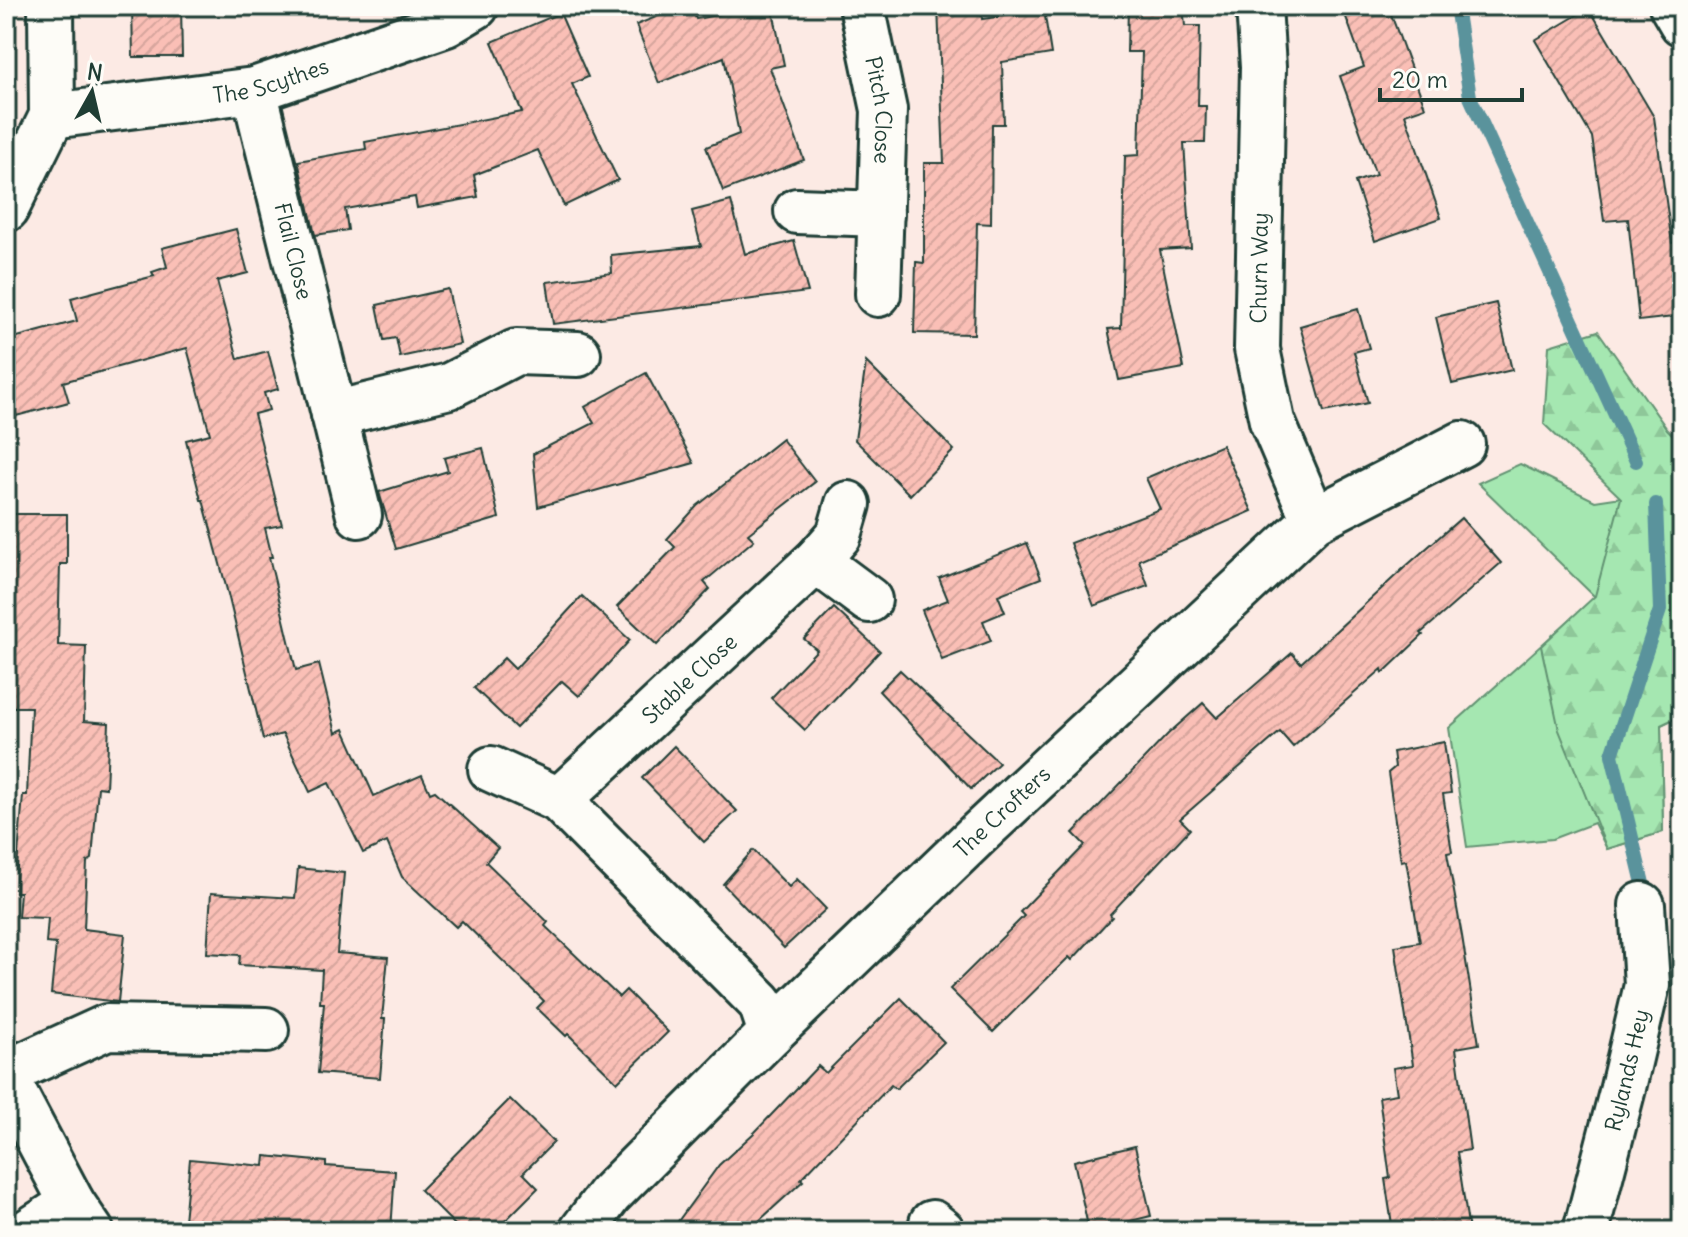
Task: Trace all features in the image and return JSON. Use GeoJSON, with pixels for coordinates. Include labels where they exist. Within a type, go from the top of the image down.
{"type":"FeatureCollection","features":[{"type":"Feature","properties":{"kind":"street"},"geometry":{"type":"LineString","coordinates":[[6,209],[52,116],[51,6]]}},
{"type":"Feature","properties":{"kind":"street","name":"The Scythes"},"geometry":{"type":"LineString","coordinates":[[52,116],[254,90],[446,24],[476,6]]}},
{"type":"Feature","properties":{"kind":"street","name":"Pitch Close"},"geometry":{"type":"LineString","coordinates":[[862,6],[884,110],[878,294]]}},
{"type":"Feature","properties":{"kind":"street","name":"Churn Way"},"geometry":{"type":"LineString","coordinates":[[1259,6],[1263,67],[1257,349],[1272,421],[1314,520]]}},
{"type":"Feature","properties":{"kind":"street"},"geometry":{"type":"LineString","coordinates":[[1672,6],[1682,23]]}},
{"type":"Feature","properties":{"kind":"street","name":"Flail Close"},"geometry":{"type":"LineString","coordinates":[[254,90],[359,515]]}},
{"type":"Feature","properties":{"kind":"street"},"geometry":{"type":"LineString","coordinates":[[797,211],[881,214]]}},
{"type":"Feature","properties":{"kind":"street"},"geometry":{"type":"LineString","coordinates":[[334,414],[449,386],[516,352],[578,354]]}},
{"type":"Feature","properties":{"kind":"street","name":"The Crofters"},"geometry":{"type":"LineString","coordinates":[[582,1231],[609,1195],[771,1033],[977,835],[1314,520],[1462,444]]}},
{"type":"Feature","properties":{"kind":"street","name":"Stable Close"},"geometry":{"type":"LineString","coordinates":[[559,800],[818,559],[839,535],[848,504]]}},
{"type":"Feature","properties":{"kind":"street"},"geometry":{"type":"LineString","coordinates":[[818,559],[869,600]]}},
{"type":"Feature","properties":{"kind":"street"},"geometry":{"type":"LineString","coordinates":[[491,769],[559,800],[761,1003],[771,1033]]}},
{"type":"Feature","properties":{"kind":"street","name":"Rylands Hey"},"geometry":{"type":"LineString","coordinates":[[1586,1231],[1647,985],[1642,905]]}},
{"type":"Feature","properties":{"kind":"street"},"geometry":{"type":"LineString","coordinates":[[29,1231],[81,1217],[6,1076],[107,1027],[266,1030]]}},
{"type":"Feature","properties":{"kind":"green space"},"geometry":{"type":"Polygon","coordinates":[[[1598,331],[1667,429],[1682,444],[1682,715],[1661,725],[1663,832],[1607,849],[1559,730],[1541,646],[1595,596],[1621,498],[1544,424],[1549,346],[1598,331]]]}},
{"type":"Feature","properties":{"kind":"green space"},"geometry":{"type":"Polygon","coordinates":[[[1520,464],[1595,501],[1682,488],[1682,715],[1661,725],[1663,832],[1607,849],[1594,823],[1552,839],[1467,847],[1449,728],[1595,597],[1478,483],[1520,464]]]}},
{"type":"Feature","properties":{"kind":"building"},"geometry":{"type":"Polygon","coordinates":[[[132,6],[181,6],[182,57],[133,57],[132,6]]]}},
{"type":"Feature","properties":{"kind":"building"},"geometry":{"type":"Polygon","coordinates":[[[683,6],[691,6],[696,19],[772,6],[784,65],[770,68],[804,160],[723,191],[706,147],[739,134],[724,57],[659,83],[636,25],[683,6]]]}},
{"type":"Feature","properties":{"kind":"building"},"geometry":{"type":"Polygon","coordinates":[[[938,6],[981,6],[982,19],[1044,10],[1051,54],[1002,62],[1004,124],[992,124],[991,224],[977,223],[974,334],[914,333],[916,262],[924,263],[924,163],[944,163],[938,6]]]}},
{"type":"Feature","properties":{"kind":"building"},"geometry":{"type":"Polygon","coordinates":[[[1128,6],[1183,6],[1185,26],[1200,26],[1198,106],[1206,106],[1205,143],[1184,143],[1191,248],[1160,250],[1184,368],[1119,380],[1108,329],[1121,328],[1125,156],[1139,155],[1142,52],[1127,52],[1128,6]]]}},
{"type":"Feature","properties":{"kind":"building"},"geometry":{"type":"Polygon","coordinates":[[[1342,6],[1388,6],[1425,107],[1405,114],[1441,218],[1375,241],[1355,182],[1376,175],[1340,76],[1364,67],[1342,6]]]}},
{"type":"Feature","properties":{"kind":"building"},"geometry":{"type":"Polygon","coordinates":[[[1589,8],[1654,117],[1672,243],[1682,242],[1682,316],[1639,321],[1628,219],[1604,221],[1592,137],[1535,40],[1589,8]]]}},
{"type":"Feature","properties":{"kind":"building"},"geometry":{"type":"Polygon","coordinates":[[[560,13],[588,77],[572,84],[618,180],[564,206],[538,150],[474,175],[478,197],[417,208],[415,197],[345,209],[348,230],[315,235],[298,161],[366,149],[365,142],[522,112],[492,42],[560,13]]]}},
{"type":"Feature","properties":{"kind":"building"},"geometry":{"type":"Polygon","coordinates":[[[731,201],[745,254],[794,241],[808,292],[553,324],[547,282],[612,273],[611,255],[701,246],[692,211],[731,201]]]}},
{"type":"Feature","properties":{"kind":"building"},"geometry":{"type":"Polygon","coordinates":[[[236,229],[248,273],[217,281],[238,359],[268,351],[278,389],[264,393],[269,410],[254,414],[282,525],[265,528],[296,670],[319,664],[336,733],[344,729],[374,796],[422,775],[430,793],[435,791],[498,848],[486,862],[548,922],[545,926],[619,997],[626,990],[668,1032],[617,1082],[537,1008],[544,1001],[462,921],[456,927],[402,877],[387,842],[363,853],[329,783],[310,792],[283,734],[263,739],[186,440],[210,434],[187,348],[63,382],[69,402],[16,416],[6,379],[6,340],[77,321],[71,298],[154,276],[152,272],[167,267],[162,248],[236,229]]]}},
{"type":"Feature","properties":{"kind":"building"},"geometry":{"type":"Polygon","coordinates":[[[448,289],[460,344],[400,357],[396,338],[384,340],[377,305],[448,289]]]}},
{"type":"Feature","properties":{"kind":"building"},"geometry":{"type":"Polygon","coordinates":[[[1496,303],[1512,370],[1452,384],[1436,317],[1496,303]]]}},
{"type":"Feature","properties":{"kind":"building"},"geometry":{"type":"Polygon","coordinates":[[[1358,309],[1369,348],[1354,352],[1368,403],[1324,412],[1300,326],[1358,309]]]}},
{"type":"Feature","properties":{"kind":"building"},"geometry":{"type":"Polygon","coordinates":[[[866,362],[954,450],[910,495],[855,440],[866,362]]]}},
{"type":"Feature","properties":{"kind":"building"},"geometry":{"type":"Polygon","coordinates":[[[646,373],[694,463],[538,507],[533,454],[594,423],[585,407],[646,373]]]}},
{"type":"Feature","properties":{"kind":"building"},"geometry":{"type":"Polygon","coordinates":[[[782,439],[815,482],[748,534],[754,540],[704,582],[710,589],[657,645],[617,607],[675,547],[667,539],[697,506],[782,439]]]}},
{"type":"Feature","properties":{"kind":"building"},"geometry":{"type":"Polygon","coordinates":[[[1222,445],[1252,511],[1139,560],[1148,586],[1094,606],[1070,543],[1160,509],[1146,478],[1222,445]]]}},
{"type":"Feature","properties":{"kind":"building"},"geometry":{"type":"Polygon","coordinates":[[[483,448],[499,518],[396,549],[379,492],[448,471],[444,458],[483,448]]]}},
{"type":"Feature","properties":{"kind":"building"},"geometry":{"type":"Polygon","coordinates":[[[6,514],[67,514],[67,564],[60,564],[58,645],[86,646],[84,721],[109,723],[106,788],[98,787],[92,859],[87,862],[84,929],[125,934],[118,1002],[51,994],[56,944],[46,943],[48,918],[18,917],[20,892],[15,892],[23,795],[27,795],[31,707],[6,707],[6,514]]]}},
{"type":"Feature","properties":{"kind":"building"},"geometry":{"type":"Polygon","coordinates":[[[1461,518],[1501,563],[1421,633],[1423,635],[1383,673],[1382,669],[1293,747],[1280,732],[1180,819],[1190,829],[1110,914],[1112,917],[1072,960],[1069,957],[993,1032],[950,989],[1024,916],[1020,912],[1085,845],[1073,833],[1168,734],[1203,703],[1217,718],[1292,653],[1301,663],[1461,518]]]}},
{"type":"Feature","properties":{"kind":"building"},"geometry":{"type":"Polygon","coordinates":[[[1027,543],[1041,578],[998,595],[1005,612],[983,621],[991,641],[942,660],[922,610],[948,600],[939,578],[1027,543]]]}},
{"type":"Feature","properties":{"kind":"building"},"geometry":{"type":"Polygon","coordinates":[[[582,596],[630,640],[579,696],[562,681],[516,728],[474,688],[504,658],[515,669],[582,596]]]}},
{"type":"Feature","properties":{"kind":"building"},"geometry":{"type":"Polygon","coordinates":[[[834,608],[880,651],[805,730],[771,698],[817,650],[804,639],[834,608]]]}},
{"type":"Feature","properties":{"kind":"building"},"geometry":{"type":"Polygon","coordinates":[[[900,670],[999,763],[971,789],[879,691],[900,670]]]}},
{"type":"Feature","properties":{"kind":"building"},"geometry":{"type":"Polygon","coordinates":[[[1444,742],[1451,793],[1443,794],[1452,852],[1447,853],[1479,1044],[1456,1048],[1470,1150],[1457,1152],[1469,1231],[1393,1231],[1385,1179],[1390,1178],[1379,1097],[1397,1094],[1393,1068],[1413,1065],[1395,946],[1420,942],[1406,860],[1401,861],[1388,773],[1395,767],[1393,752],[1444,742]]]}},
{"type":"Feature","properties":{"kind":"building"},"geometry":{"type":"Polygon","coordinates":[[[674,746],[737,811],[704,842],[642,778],[674,746]]]}},
{"type":"Feature","properties":{"kind":"building"},"geometry":{"type":"Polygon","coordinates":[[[753,850],[789,887],[797,879],[826,909],[784,948],[723,884],[753,850]]]}},
{"type":"Feature","properties":{"kind":"building"},"geometry":{"type":"Polygon","coordinates":[[[298,868],[344,873],[337,953],[388,957],[380,1078],[318,1073],[324,1003],[320,1003],[322,970],[239,965],[240,955],[207,953],[211,893],[295,898],[298,868]]]}},
{"type":"Feature","properties":{"kind":"building"},"geometry":{"type":"Polygon","coordinates":[[[901,998],[944,1042],[896,1089],[891,1085],[801,1179],[803,1181],[748,1231],[671,1231],[719,1165],[818,1066],[826,1073],[901,998]]]}},
{"type":"Feature","properties":{"kind":"building"},"geometry":{"type":"Polygon","coordinates":[[[510,1099],[554,1142],[523,1173],[538,1188],[495,1231],[461,1231],[420,1190],[510,1099]]]}},
{"type":"Feature","properties":{"kind":"building"},"geometry":{"type":"Polygon","coordinates":[[[1135,1146],[1151,1216],[1089,1231],[1074,1161],[1135,1146]]]}},
{"type":"Feature","properties":{"kind":"building"},"geometry":{"type":"Polygon","coordinates":[[[265,1156],[326,1162],[326,1166],[395,1171],[391,1231],[183,1231],[190,1159],[264,1166],[265,1156]]]}},
{"type":"Feature","properties":{"kind":"waterway"},"geometry":{"type":"LineString","coordinates":[[1456,6],[1470,97],[1636,461]]}},
{"type":"Feature","properties":{"kind":"waterway"},"geometry":{"type":"LineString","coordinates":[[1647,900],[1612,755],[1660,610],[1656,504]]}}]}
